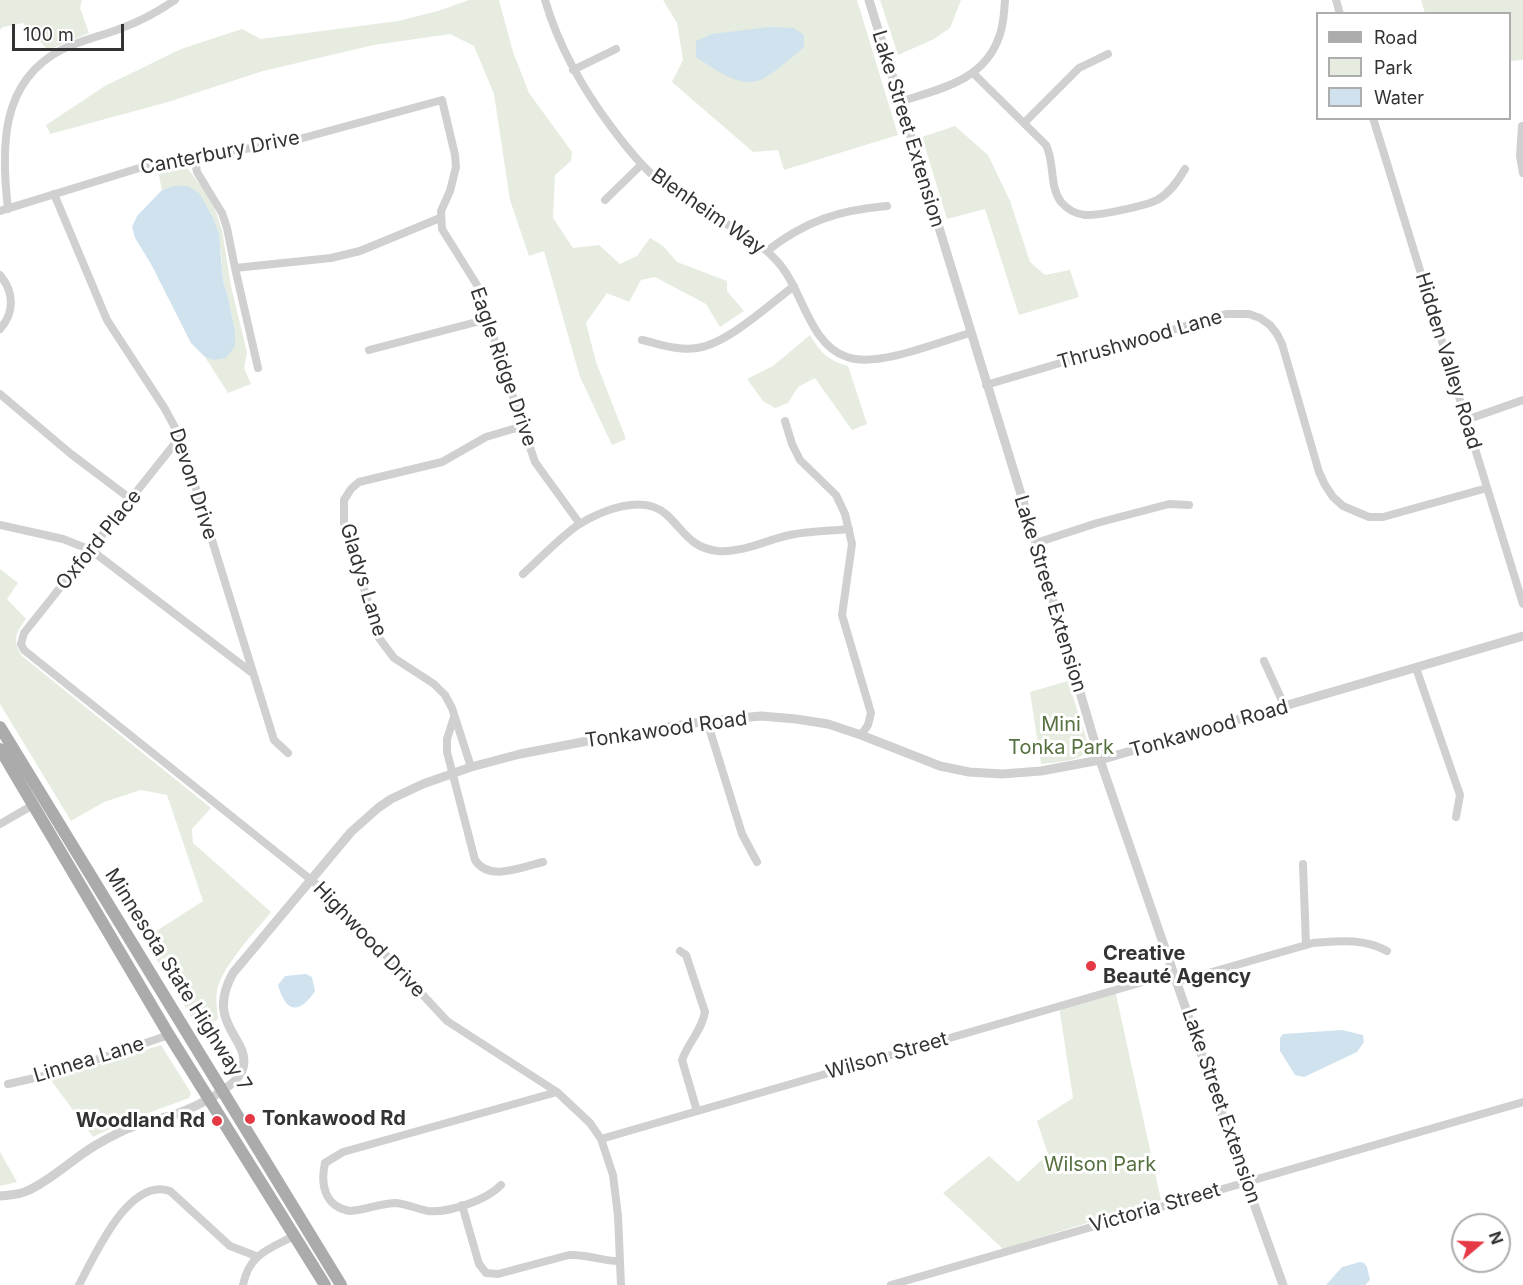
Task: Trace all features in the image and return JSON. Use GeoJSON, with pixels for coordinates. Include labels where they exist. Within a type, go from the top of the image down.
{"type":"FeatureCollection","features":[{"type":"Feature","properties":{"kind":"main road","name":"Minnesota State Highway 7"},"geometry":{"type":"LineString","coordinates":[[0,727],[341,1285]]}},
{"type":"Feature","properties":{"kind":"main road","name":"Minnesota State Highway 7"},"geometry":{"type":"LineString","coordinates":[[0,749],[208,1099],[326,1285]]}},
{"type":"Feature","properties":{"kind":"street"},"geometry":{"type":"LineString","coordinates":[[4,210],[6,124],[11,105],[30,74],[60,51],[124,28],[175,0]]}},
{"type":"Feature","properties":{"kind":"street","name":"Blenheim Way"},"geometry":{"type":"LineString","coordinates":[[545,0],[556,34],[573,70],[592,102],[641,165],[673,192],[767,251],[789,275],[820,338],[827,345],[846,357],[870,360],[885,358],[970,333]]}},
{"type":"Feature","properties":{"kind":"street","name":"Lake Street Extension"},"geometry":{"type":"LineString","coordinates":[[868,0],[1036,543],[1100,760],[1283,1285]]}},
{"type":"Feature","properties":{"kind":"street"},"geometry":{"type":"LineString","coordinates":[[899,102],[949,86],[973,74],[985,62],[1000,36],[1005,0]]}},
{"type":"Feature","properties":{"kind":"street"},"geometry":{"type":"LineString","coordinates":[[573,70],[616,49]]}},
{"type":"Feature","properties":{"kind":"street"},"geometry":{"type":"LineString","coordinates":[[1024,123],[1079,68],[1108,54]]}},
{"type":"Feature","properties":{"kind":"street"},"geometry":{"type":"LineString","coordinates":[[973,74],[1046,145],[1050,152],[1056,193],[1061,202],[1077,213],[1096,214],[1157,199],[1168,191],[1185,170]]}},
{"type":"Feature","properties":{"kind":"street","name":"Canterbury Drive"},"geometry":{"type":"LineString","coordinates":[[4,210],[162,161],[292,141],[442,100],[456,155],[456,167],[440,218]]}},
{"type":"Feature","properties":{"kind":"street","name":"Hidden Valley Road"},"geometry":{"type":"LineString","coordinates":[[1374,120],[1523,604]]}},
{"type":"Feature","properties":{"kind":"street"},"geometry":{"type":"LineString","coordinates":[[1522,126],[1520,156],[1523,173]]}},
{"type":"Feature","properties":{"kind":"street"},"geometry":{"type":"LineString","coordinates":[[194,155],[197,172],[222,213],[227,228],[258,368]]}},
{"type":"Feature","properties":{"kind":"street","name":"Blenheim Way"},"geometry":{"type":"LineString","coordinates":[[605,200],[641,165]]}},
{"type":"Feature","properties":{"kind":"street","name":"Devon Drive"},"geometry":{"type":"LineString","coordinates":[[54,194],[107,320],[165,409],[180,437],[274,740],[288,753]]}},
{"type":"Feature","properties":{"kind":"street"},"geometry":{"type":"LineString","coordinates":[[767,251],[781,240],[821,218],[853,210],[887,206]]}},
{"type":"Feature","properties":{"kind":"street"},"geometry":{"type":"LineString","coordinates":[[235,268],[332,258],[360,251],[440,218]]}},
{"type":"Feature","properties":{"kind":"street","name":"Eagle Ridge Drive"},"geometry":{"type":"LineString","coordinates":[[440,218],[446,238],[477,285],[535,462],[580,524]]}},
{"type":"Feature","properties":{"kind":"street"},"geometry":{"type":"LineString","coordinates":[[0,275],[9,289],[11,299],[8,320],[0,329]]}},
{"type":"Feature","properties":{"kind":"street"},"geometry":{"type":"LineString","coordinates":[[642,339],[682,349],[706,346],[728,336],[794,286]]}},
{"type":"Feature","properties":{"kind":"street","name":"Thrushwood Lane"},"geometry":{"type":"LineString","coordinates":[[986,385],[1227,314],[1249,314],[1270,325],[1282,344],[1319,472],[1333,497],[1343,506],[1369,517],[1383,517],[1487,488]]}},
{"type":"Feature","properties":{"kind":"street"},"geometry":{"type":"LineString","coordinates":[[369,350],[488,319]]}},
{"type":"Feature","properties":{"kind":"street"},"geometry":{"type":"LineString","coordinates":[[0,394],[71,454],[132,500]]}},
{"type":"Feature","properties":{"kind":"street"},"geometry":{"type":"LineString","coordinates":[[1466,420],[1523,400]]}},
{"type":"Feature","properties":{"kind":"street"},"geometry":{"type":"LineString","coordinates":[[786,421],[795,452],[800,460],[836,495],[849,529],[852,544],[851,557],[842,615],[871,713],[868,725],[861,735]]}},
{"type":"Feature","properties":{"kind":"street","name":"Gladys Lane"},"geometry":{"type":"LineString","coordinates":[[471,767],[449,701],[441,690],[394,658],[379,638],[344,523],[344,500],[353,486],[365,479],[442,462],[486,437],[523,426]]}},
{"type":"Feature","properties":{"kind":"street","name":"Oxford Place"},"geometry":{"type":"LineString","coordinates":[[21,645],[24,633],[180,437]]}},
{"type":"Feature","properties":{"kind":"street"},"geometry":{"type":"LineString","coordinates":[[1036,543],[1169,504],[1189,505]]}},
{"type":"Feature","properties":{"kind":"street"},"geometry":{"type":"LineString","coordinates":[[523,574],[580,524],[629,505],[650,505],[668,516],[682,534],[692,542],[704,548],[730,551],[793,534],[849,529]]}},
{"type":"Feature","properties":{"kind":"street"},"geometry":{"type":"LineString","coordinates":[[0,525],[63,540],[91,550],[252,673]]}},
{"type":"Feature","properties":{"kind":"street","name":"Tonkawood Road"},"geometry":{"type":"LineString","coordinates":[[0,1196],[26,1192],[94,1146],[136,1125],[177,1114],[223,1090],[238,1077],[243,1062],[240,1049],[224,1016],[223,1003],[225,988],[233,973],[351,832],[378,808],[411,788],[471,767],[546,748],[707,721],[761,716],[828,724],[940,766],[969,772],[1002,774],[1041,771],[1100,760],[1523,636]]}},
{"type":"Feature","properties":{"kind":"street","name":"Highwood Drive"},"geometry":{"type":"LineString","coordinates":[[21,645],[27,654],[310,879],[346,911],[447,1021],[557,1092],[590,1123],[601,1139],[617,1195],[618,1262],[621,1285]]}},
{"type":"Feature","properties":{"kind":"street"},"geometry":{"type":"LineString","coordinates":[[1264,661],[1285,707]]}},
{"type":"Feature","properties":{"kind":"street"},"geometry":{"type":"LineString","coordinates":[[1416,669],[1460,795],[1456,817]]}},
{"type":"Feature","properties":{"kind":"street"},"geometry":{"type":"LineString","coordinates":[[454,717],[446,746],[451,774],[478,865],[489,872],[496,872],[543,862]]}},
{"type":"Feature","properties":{"kind":"street"},"geometry":{"type":"LineString","coordinates":[[707,721],[742,834],[757,862]]}},
{"type":"Feature","properties":{"kind":"street"},"geometry":{"type":"LineString","coordinates":[[1,821],[33,805]]}},
{"type":"Feature","properties":{"kind":"street"},"geometry":{"type":"LineString","coordinates":[[1303,864],[1306,945]]}},
{"type":"Feature","properties":{"kind":"street","name":"Wilson Street"},"geometry":{"type":"LineString","coordinates":[[601,1139],[1175,977],[1306,945],[1353,941],[1373,943],[1387,951]]}},
{"type":"Feature","properties":{"kind":"street"},"geometry":{"type":"LineString","coordinates":[[680,951],[686,955],[705,1012],[704,1022],[682,1060],[697,1111]]}},
{"type":"Feature","properties":{"kind":"street","name":"Linnea Lane"},"geometry":{"type":"LineString","coordinates":[[8,1084],[57,1073],[170,1035]]}},
{"type":"Feature","properties":{"kind":"street"},"geometry":{"type":"LineString","coordinates":[[501,1185],[489,1196],[439,1211],[427,1211],[394,1203],[362,1210],[343,1210],[332,1203],[323,1188],[322,1177],[325,1163],[343,1152],[557,1092]]}},
{"type":"Feature","properties":{"kind":"street","name":"Victoria Street"},"geometry":{"type":"LineString","coordinates":[[891,1285],[1247,1180],[1523,1102]]}},
{"type":"Feature","properties":{"kind":"street"},"geometry":{"type":"LineString","coordinates":[[79,1285],[116,1220],[136,1200],[156,1189],[170,1191],[230,1246],[256,1256]]}},
{"type":"Feature","properties":{"kind":"street"},"geometry":{"type":"LineString","coordinates":[[462,1205],[479,1264],[486,1274],[498,1274],[569,1255],[581,1254],[618,1262]]}},
{"type":"Feature","properties":{"kind":"street"},"geometry":{"type":"LineString","coordinates":[[243,1285],[248,1267],[256,1256],[294,1236]]}},
{"type":"Feature","properties":{"kind":"green space"},"geometry":{"type":"Polygon","coordinates":[[[0,0],[82,0],[80,8],[89,33],[48,50],[23,23],[3,27],[0,30],[0,0]]]}},
{"type":"Feature","properties":{"kind":"green space"},"geometry":{"type":"Polygon","coordinates":[[[469,0],[499,0],[513,52],[529,93],[572,152],[571,161],[555,175],[553,218],[573,248],[599,245],[620,264],[637,256],[650,238],[663,246],[677,262],[727,281],[727,291],[744,311],[720,327],[706,304],[655,277],[641,280],[629,302],[607,293],[586,323],[596,362],[626,439],[612,445],[580,377],[544,251],[529,256],[510,200],[494,94],[474,46],[450,34],[374,45],[263,71],[168,102],[50,134],[46,125],[105,86],[181,49],[242,29],[261,39],[398,21],[469,0]]]}},
{"type":"Feature","properties":{"kind":"green space"},"geometry":{"type":"Polygon","coordinates":[[[663,0],[857,0],[898,135],[784,170],[778,150],[753,152],[672,82],[683,60],[677,23],[663,0]]]}},
{"type":"Feature","properties":{"kind":"green space"},"geometry":{"type":"Polygon","coordinates":[[[880,0],[961,0],[950,28],[934,39],[898,55],[880,0]]]}},
{"type":"Feature","properties":{"kind":"green space"},"geometry":{"type":"Polygon","coordinates":[[[1421,0],[1523,0],[1523,60],[1511,61],[1511,12],[1425,12],[1421,0]]]}},
{"type":"Feature","properties":{"kind":"green space"},"geometry":{"type":"Polygon","coordinates":[[[955,126],[988,155],[1010,201],[1030,262],[1045,275],[1070,270],[1079,297],[1019,315],[985,209],[947,219],[922,137],[955,126]]]}},
{"type":"Feature","properties":{"kind":"green space"},"geometry":{"type":"Polygon","coordinates":[[[181,165],[188,169],[204,190],[216,212],[222,230],[231,286],[247,353],[244,368],[251,384],[228,393],[205,357],[213,360],[235,331],[223,281],[221,250],[173,186],[162,190],[158,171],[181,165]]]}},
{"type":"Feature","properties":{"kind":"green space"},"geometry":{"type":"Polygon","coordinates":[[[810,335],[825,355],[848,366],[867,424],[852,430],[815,378],[798,387],[788,403],[775,408],[763,401],[747,379],[773,366],[810,335]]]}},
{"type":"Feature","properties":{"kind":"green space"},"geometry":{"type":"Polygon","coordinates":[[[0,569],[18,583],[7,599],[26,619],[16,637],[22,656],[211,808],[192,829],[193,843],[271,912],[241,948],[222,977],[216,1002],[218,1019],[200,1031],[144,939],[203,901],[167,795],[141,790],[104,802],[71,821],[0,704],[0,569]]]}},
{"type":"Feature","properties":{"kind":"green space","name":"Mini Tonka Park"},"geometry":{"type":"Polygon","coordinates":[[[1068,681],[1090,750],[1073,759],[1041,764],[1030,692],[1068,681]]]}},
{"type":"Feature","properties":{"kind":"green space","name":"Wilson Park"},"geometry":{"type":"Polygon","coordinates":[[[1115,990],[1161,1200],[1003,1249],[943,1193],[989,1156],[1018,1182],[1048,1154],[1037,1121],[1073,1098],[1059,1006],[1115,990]]]}},
{"type":"Feature","properties":{"kind":"green space"},"geometry":{"type":"Polygon","coordinates":[[[161,1045],[191,1093],[189,1098],[124,1122],[93,1137],[50,1079],[161,1045]]]}},
{"type":"Feature","properties":{"kind":"green space"},"geometry":{"type":"Polygon","coordinates":[[[0,1152],[17,1182],[0,1186],[0,1152]]]}},
{"type":"Feature","properties":{"kind":"water"},"geometry":{"type":"Polygon","coordinates":[[[769,27],[794,28],[804,35],[804,47],[762,79],[750,82],[733,79],[696,57],[696,41],[712,34],[769,27]]]}},
{"type":"Feature","properties":{"kind":"water"},"geometry":{"type":"Polygon","coordinates":[[[173,186],[188,186],[200,194],[219,234],[223,281],[235,331],[235,346],[226,358],[213,360],[205,357],[191,343],[151,264],[135,238],[132,227],[137,216],[162,190],[173,186]]]}},
{"type":"Feature","properties":{"kind":"water"},"geometry":{"type":"Polygon","coordinates":[[[306,974],[312,977],[315,991],[304,1004],[294,1008],[289,1006],[278,985],[285,976],[306,974]]]}},
{"type":"Feature","properties":{"kind":"water"},"geometry":{"type":"Polygon","coordinates":[[[1342,1030],[1363,1035],[1364,1042],[1357,1052],[1304,1077],[1295,1075],[1280,1051],[1280,1038],[1283,1034],[1342,1030]]]}},
{"type":"Feature","properties":{"kind":"water"},"geometry":{"type":"Polygon","coordinates":[[[1360,1262],[1367,1267],[1370,1280],[1365,1285],[1326,1285],[1342,1267],[1360,1262]]]}},
{"type":"Feature","properties":{"kind":"place","name":"Creative Beauté Agency"},"geometry":{"type":"Point","coordinates":[1091,966]}},
{"type":"Feature","properties":{"kind":"place","name":"Tonkawood Rd"},"geometry":{"type":"Point","coordinates":[250,1119]}},
{"type":"Feature","properties":{"kind":"place","name":"Woodland Rd"},"geometry":{"type":"Point","coordinates":[217,1121]}}]}
